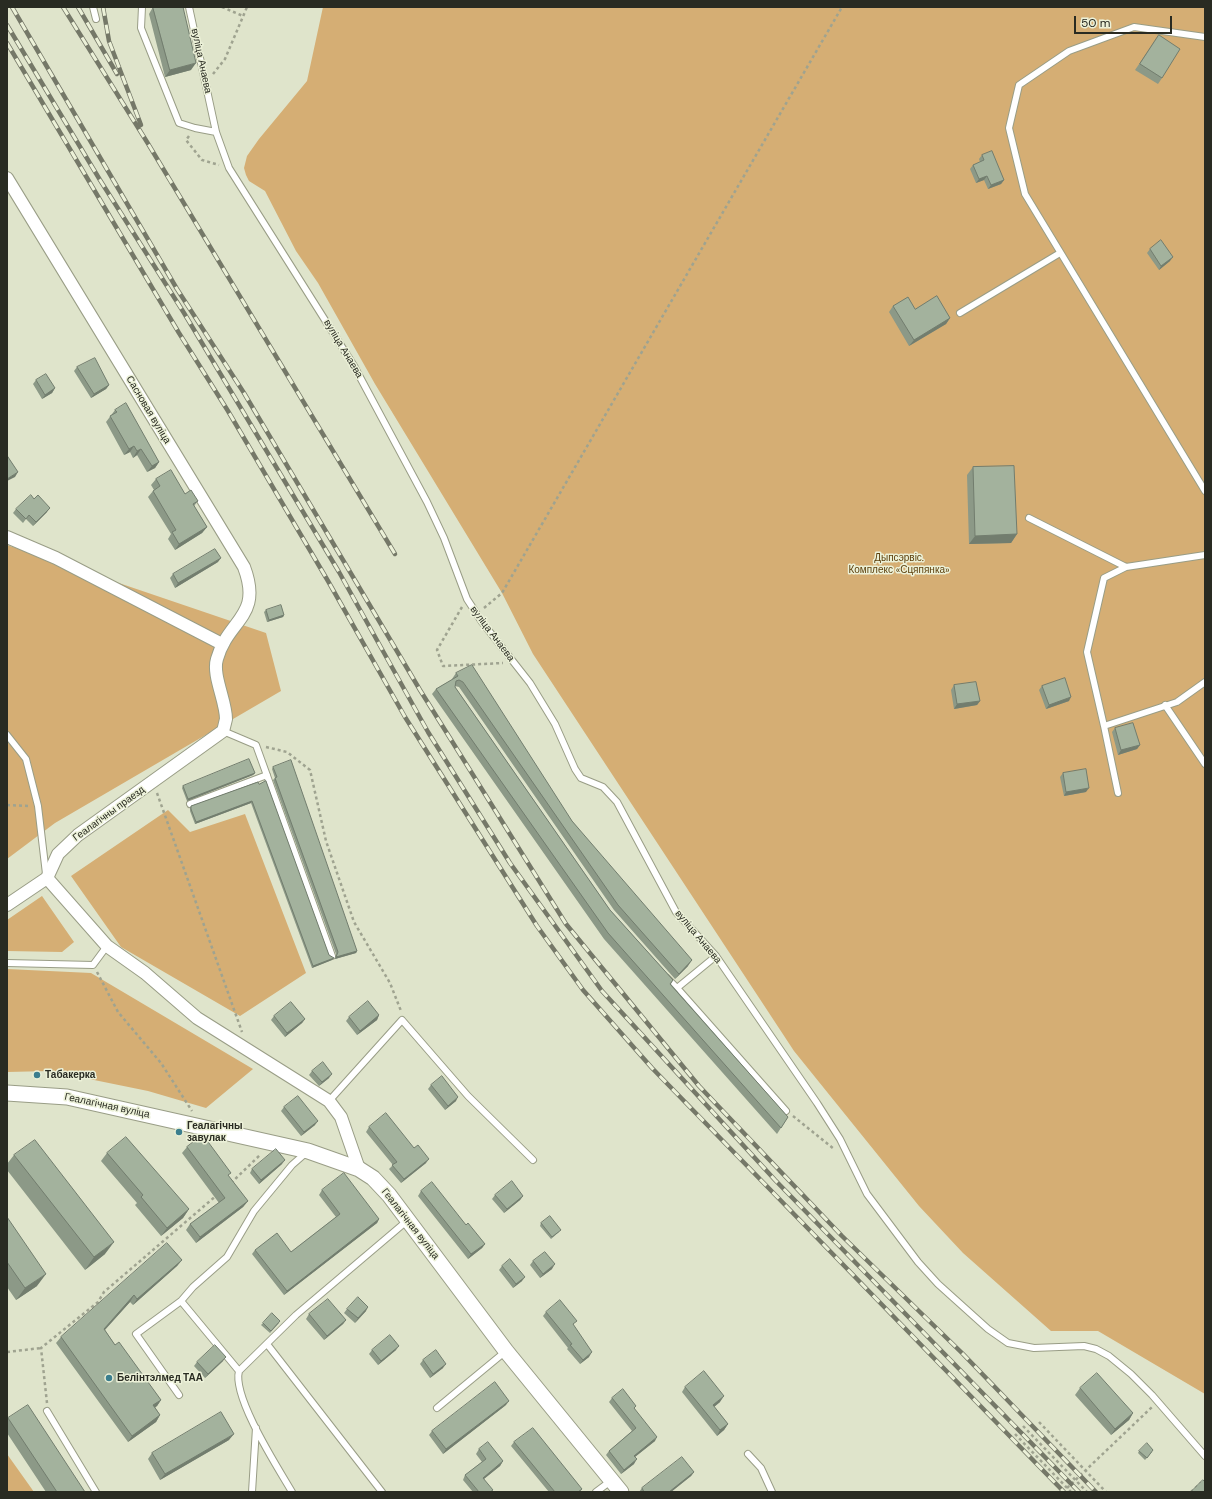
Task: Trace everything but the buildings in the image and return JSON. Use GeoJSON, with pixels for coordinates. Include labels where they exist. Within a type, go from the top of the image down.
{"type":"FeatureCollection","features":[{"type":"Feature","properties":{"kind":"street","name":"Сасновая вуліца"},"geometry":{"type":"LineString","coordinates":[[7,178],[244,567],[250,583],[246,611],[222,644],[216,660],[226,719],[223,731]]}},
{"type":"Feature","properties":{"kind":"street"},"geometry":{"type":"LineString","coordinates":[[7,537],[56,558],[222,644]]}},
{"type":"Feature","properties":{"kind":"street","name":"Геалагічны праезд"},"geometry":{"type":"LineString","coordinates":[[47,878],[58,854],[78,835],[223,731]]}},
{"type":"Feature","properties":{"kind":"street"},"geometry":{"type":"LineString","coordinates":[[7,905],[47,878],[107,946],[145,973],[197,1018],[329,1101],[342,1117],[359,1169]]}},
{"type":"Feature","properties":{"kind":"street","name":"Геалагічная вуліца"},"geometry":{"type":"LineString","coordinates":[[7,1093],[67,1097],[202,1126],[308,1151],[359,1169],[373,1178],[408,1220],[506,1351],[616,1486]]}},
{"type":"Feature","properties":{"kind":"lane"},"geometry":{"type":"LineString","coordinates":[[93,7],[96,19]]}},
{"type":"Feature","properties":{"kind":"lane"},"geometry":{"type":"LineString","coordinates":[[142,7],[141,28],[179,123],[216,132]]}},
{"type":"Feature","properties":{"kind":"lane","name":"вуліца Анаева"},"geometry":{"type":"LineString","coordinates":[[189,7],[216,132],[229,168],[354,366],[427,502],[444,538],[466,599],[530,683],[555,724],[575,769],[581,778],[603,787],[617,802],[676,912],[716,956],[818,1103],[840,1139],[867,1194],[918,1262],[954,1300],[988,1329],[1008,1343],[1034,1348],[1084,1346],[1096,1349],[1109,1356],[1131,1374],[1158,1401],[1205,1456]]}},
{"type":"Feature","properties":{"kind":"lane"},"geometry":{"type":"LineString","coordinates":[[1205,37],[1134,27],[1069,51],[1019,85],[1009,128],[1025,194],[1205,491]]}},
{"type":"Feature","properties":{"kind":"lane"},"geometry":{"type":"LineString","coordinates":[[960,313],[1060,253]]}},
{"type":"Feature","properties":{"kind":"lane"},"geometry":{"type":"LineString","coordinates":[[1029,518],[1126,567]]}},
{"type":"Feature","properties":{"kind":"lane"},"geometry":{"type":"LineString","coordinates":[[1118,794],[1087,652],[1104,578],[1126,567],[1205,555]]}},
{"type":"Feature","properties":{"kind":"lane"},"geometry":{"type":"LineString","coordinates":[[1104,726],[1177,702],[1205,682]]}},
{"type":"Feature","properties":{"kind":"lane"},"geometry":{"type":"LineString","coordinates":[[1165,705],[1205,764]]}},
{"type":"Feature","properties":{"kind":"lane"},"geometry":{"type":"LineString","coordinates":[[223,731],[256,745],[332,956]]}},
{"type":"Feature","properties":{"kind":"lane"},"geometry":{"type":"LineString","coordinates":[[7,735],[26,759],[38,806],[47,878]]}},
{"type":"Feature","properties":{"kind":"lane"},"geometry":{"type":"LineString","coordinates":[[190,804],[267,775]]}},
{"type":"Feature","properties":{"kind":"lane"},"geometry":{"type":"LineString","coordinates":[[7,963],[93,965],[107,946]]}},
{"type":"Feature","properties":{"kind":"lane"},"geometry":{"type":"LineString","coordinates":[[677,988],[716,956]]}},
{"type":"Feature","properties":{"kind":"lane"},"geometry":{"type":"LineString","coordinates":[[661,971],[786,1111]]}},
{"type":"Feature","properties":{"kind":"lane"},"geometry":{"type":"LineString","coordinates":[[329,1101],[402,1020],[468,1096],[534,1160]]}},
{"type":"Feature","properties":{"kind":"lane"},"geometry":{"type":"LineString","coordinates":[[179,1395],[136,1334],[181,1301],[227,1257],[254,1211],[292,1165],[308,1151]]}},
{"type":"Feature","properties":{"kind":"lane"},"geometry":{"type":"LineString","coordinates":[[239,1371],[306,1306],[408,1220]]}},
{"type":"Feature","properties":{"kind":"lane"},"geometry":{"type":"LineString","coordinates":[[181,1301],[239,1371],[242,1398],[256,1427],[292,1492]]}},
{"type":"Feature","properties":{"kind":"lane"},"geometry":{"type":"LineString","coordinates":[[267,1344],[382,1492]]}},
{"type":"Feature","properties":{"kind":"lane"},"geometry":{"type":"LineString","coordinates":[[436,1408],[506,1351]]}},
{"type":"Feature","properties":{"kind":"lane"},"geometry":{"type":"LineString","coordinates":[[48,1411],[96,1492]]}},
{"type":"Feature","properties":{"kind":"lane"},"geometry":{"type":"LineString","coordinates":[[252,1492],[256,1427]]}},
{"type":"Feature","properties":{"kind":"lane"},"geometry":{"type":"LineString","coordinates":[[748,1454],[761,1468],[772,1492]]}},
{"type":"Feature","properties":{"kind":"lane"},"geometry":{"type":"LineString","coordinates":[[596,1492],[616,1486]]}},
{"type":"Feature","properties":{"kind":"path"},"geometry":{"type":"LineString","coordinates":[[222,7],[243,16]]}},
{"type":"Feature","properties":{"kind":"path"},"geometry":{"type":"LineString","coordinates":[[205,84],[225,59],[246,7]]}},
{"type":"Feature","properties":{"kind":"path"},"geometry":{"type":"LineString","coordinates":[[477,615],[502,593],[842,7]]}},
{"type":"Feature","properties":{"kind":"path"},"geometry":{"type":"LineString","coordinates":[[195,128],[186,140],[202,160],[229,168]]}},
{"type":"Feature","properties":{"kind":"path"},"geometry":{"type":"LineString","coordinates":[[466,599],[437,650],[443,666],[513,662]]}},
{"type":"Feature","properties":{"kind":"path"},"geometry":{"type":"LineString","coordinates":[[256,745],[287,752],[310,770],[326,841],[354,922],[390,983],[401,1007],[402,1020]]}},
{"type":"Feature","properties":{"kind":"path"},"geometry":{"type":"LineString","coordinates":[[153,781],[248,1051]]}},
{"type":"Feature","properties":{"kind":"path"},"geometry":{"type":"LineString","coordinates":[[7,805],[38,806]]}},
{"type":"Feature","properties":{"kind":"path"},"geometry":{"type":"LineString","coordinates":[[93,965],[118,1012],[161,1063],[202,1126]]}},
{"type":"Feature","properties":{"kind":"path"},"geometry":{"type":"LineString","coordinates":[[786,1111],[851,1164]]}},
{"type":"Feature","properties":{"kind":"path"},"geometry":{"type":"LineString","coordinates":[[230,1184],[266,1150]]}},
{"type":"Feature","properties":{"kind":"path"},"geometry":{"type":"LineString","coordinates":[[7,1352],[41,1348],[98,1302],[104,1292],[218,1195]]}},
{"type":"Feature","properties":{"kind":"path"},"geometry":{"type":"LineString","coordinates":[[41,1348],[48,1411]]}},
{"type":"Feature","properties":{"kind":"path"},"geometry":{"type":"LineString","coordinates":[[1067,1488],[1158,1401]]}},
{"type":"Feature","properties":{"kind":"path"},"geometry":{"type":"LineString","coordinates":[[1039,1422],[1106,1492]]}},
{"type":"Feature","properties":{"kind":"path"},"geometry":{"type":"LineString","coordinates":[[1023,1426],[1087,1492]]}},
{"type":"Feature","properties":{"kind":"path"},"geometry":{"type":"LineString","coordinates":[[1015,1434],[1071,1492]]}},
{"type":"Feature","properties":{"kind":"path"},"geometry":{"type":"LineString","coordinates":[[1191,1492],[1201,1483],[1205,1487]]}},
{"type":"Feature","properties":{"kind":"green space","name":"Дыпсэрвіс. Комплекс «Сцяпянка»"},"geometry":{"type":"Polygon","coordinates":[[[323,7],[1205,7],[1205,1394],[1098,1331],[1051,1331],[963,1253],[919,1206],[794,1051],[533,654],[502,593],[375,384],[318,283],[296,251],[265,191],[249,181],[246,175],[244,168],[247,156],[259,139],[307,81],[323,7]]]}},
{"type":"Feature","properties":{"kind":"green space"},"geometry":{"type":"Polygon","coordinates":[[[7,545],[266,633],[281,691],[55,823],[7,859],[7,545]]]}},
{"type":"Feature","properties":{"kind":"green space"},"geometry":{"type":"Polygon","coordinates":[[[168,810],[190,832],[245,814],[306,973],[240,1016],[121,947],[71,876],[168,810]]]}},
{"type":"Feature","properties":{"kind":"green space"},"geometry":{"type":"Polygon","coordinates":[[[42,896],[74,942],[62,952],[7,951],[7,920],[42,896]]]}},
{"type":"Feature","properties":{"kind":"green space"},"geometry":{"type":"Polygon","coordinates":[[[7,969],[91,973],[253,1069],[206,1108],[148,1091],[50,1071],[7,1072],[7,969]]]}},
{"type":"Feature","properties":{"kind":"green space"},"geometry":{"type":"Polygon","coordinates":[[[7,1454],[34,1492],[7,1492],[7,1454]]]}},
{"type":"Feature","properties":{"kind":"railway"},"geometry":{"type":"LineString","coordinates":[[12,7],[177,289],[244,393],[420,690],[566,924],[699,1086],[842,1236],[963,1354],[1096,1492]]}},
{"type":"Feature","properties":{"kind":"railway"},"geometry":{"type":"LineString","coordinates":[[63,7],[147,142],[395,554]]}},
{"type":"Feature","properties":{"kind":"railway"},"geometry":{"type":"LineString","coordinates":[[78,7],[117,74]]}},
{"type":"Feature","properties":{"kind":"railway"},"geometry":{"type":"LineString","coordinates":[[103,7],[109,41],[141,125]]}},
{"type":"Feature","properties":{"kind":"railway"},"geometry":{"type":"LineString","coordinates":[[7,25],[100,180],[184,313],[339,572],[428,732],[510,863],[602,991],[775,1180],[1079,1492]]}},
{"type":"Feature","properties":{"kind":"railway"},"geometry":{"type":"LineString","coordinates":[[7,43],[179,333],[228,411],[328,581],[405,717],[537,926],[583,990],[652,1068],[1064,1492]]}},
{"type":"Feature","properties":{"kind":"place","name":"Табакерка"},"geometry":{"type":"Point","coordinates":[37,1075]}},
{"type":"Feature","properties":{"kind":"place","name":"Геалагічны завулак"},"geometry":{"type":"Point","coordinates":[179,1132]}},
{"type":"Feature","properties":{"kind":"place","name":"Белінтэлмед ТАА"},"geometry":{"type":"Point","coordinates":[109,1378]}}]}
